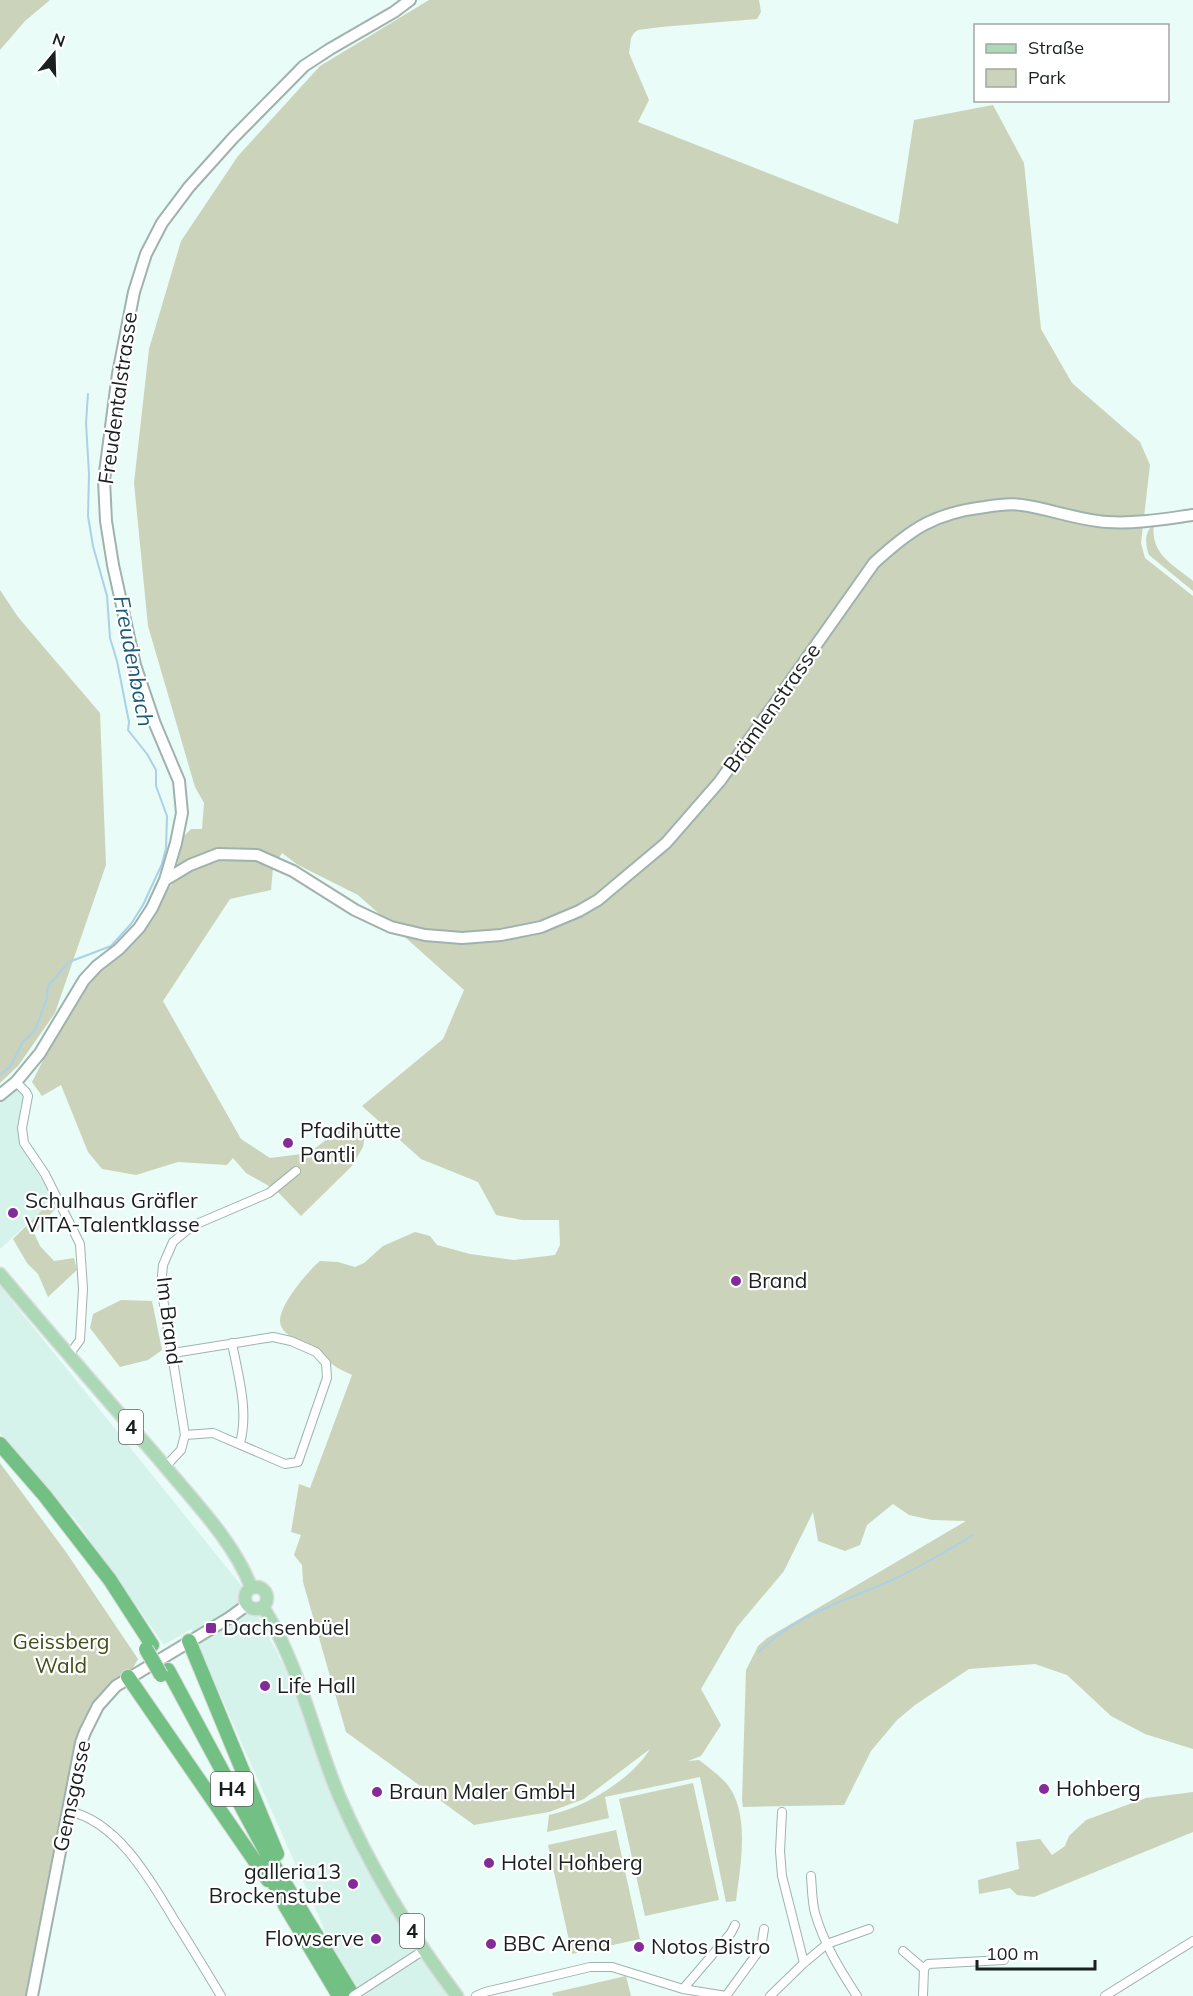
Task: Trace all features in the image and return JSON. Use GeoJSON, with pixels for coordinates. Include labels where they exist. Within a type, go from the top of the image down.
{"type":"FeatureCollection","features":[{"type":"Feature","properties":{"kind":"highway","name":"H4"},"geometry":{"type":"LineString","coordinates":[[0,1444],[45,1496],[110,1580],[267,1854],[339,1996]]}},
{"type":"Feature","properties":{"kind":"highway"},"geometry":{"type":"LineString","coordinates":[[189,1641],[292,1906]]}},
{"type":"Feature","properties":{"kind":"highway"},"geometry":{"type":"LineString","coordinates":[[128,1677],[292,1906]]}},
{"type":"Feature","properties":{"kind":"highway","name":"H4"},"geometry":{"type":"LineString","coordinates":[[292,1906],[353,1996]]}},
{"type":"Feature","properties":{"kind":"main road","name":"4"},"geometry":{"type":"LineString","coordinates":[[0,1274],[165,1467],[231,1549],[251,1587],[260,1587],[266,1593],[267,1602],[263,1607],[275,1628],[339,1796],[353,1826],[391,1898],[457,1996]]}},
{"type":"Feature","properties":{"kind":"main road"},"geometry":{"type":"LineString","coordinates":[[251,1587],[245,1595],[247,1605],[256,1609],[263,1607]]}},
{"type":"Feature","properties":{"kind":"street","name":"Freudentalstrasse"},"geometry":{"type":"LineString","coordinates":[[0,1095],[16,1082],[40,1053],[84,980],[139,928],[152,908],[165,880],[177,843],[182,813],[179,781],[155,724],[135,666],[106,521],[104,480],[118,374],[134,292],[146,254],[162,223],[189,187],[233,138],[304,66],[410,0]]}},
{"type":"Feature","properties":{"kind":"street","name":"Brämlenstrasse"},"geometry":{"type":"LineString","coordinates":[[165,880],[189,865],[218,854],[257,855],[293,871],[355,910],[391,927],[425,935],[462,938],[501,935],[541,927],[579,911],[598,900],[666,843],[712,790],[874,563],[901,538],[923,524],[947,513],[1018,504],[1105,522],[1146,521],[1193,515]]}},
{"type":"Feature","properties":{"kind":"street"},"geometry":{"type":"LineString","coordinates":[[16,1082],[28,1096],[22,1128],[24,1143],[45,1174],[80,1244],[83,1289],[80,1340],[69,1355]]}},
{"type":"Feature","properties":{"kind":"street","name":"Im Brand"},"geometry":{"type":"LineString","coordinates":[[185,1435],[161,1286],[163,1265],[173,1242],[192,1226],[269,1193],[296,1171]]}},
{"type":"Feature","properties":{"kind":"street"},"geometry":{"type":"LineString","coordinates":[[165,1467],[181,1450],[185,1435],[213,1432],[285,1464],[298,1462],[327,1378],[326,1363],[316,1352],[273,1336],[173,1353]]}},
{"type":"Feature","properties":{"kind":"street"},"geometry":{"type":"LineString","coordinates":[[232,1344],[243,1407],[244,1430],[240,1443]]}},
{"type":"Feature","properties":{"kind":"street","name":"Gemsgasse"},"geometry":{"type":"LineString","coordinates":[[32,1996],[85,1732],[98,1706],[106,1695],[128,1677],[229,1618],[247,1605]]}},
{"type":"Feature","properties":{"kind":"street"},"geometry":{"type":"LineString","coordinates":[[68,1811],[83,1815],[99,1825],[121,1843],[144,1870],[221,1996]]}},
{"type":"Feature","properties":{"kind":"street"},"geometry":{"type":"LineString","coordinates":[[783,1812],[780,1851],[782,1876],[804,1962]]}},
{"type":"Feature","properties":{"kind":"street"},"geometry":{"type":"LineString","coordinates":[[811,1876],[814,1912],[826,1944],[857,1996]]}},
{"type":"Feature","properties":{"kind":"street"},"geometry":{"type":"LineString","coordinates":[[683,1989],[724,1942],[735,1925]]}},
{"type":"Feature","properties":{"kind":"street"},"geometry":{"type":"LineString","coordinates":[[476,1996],[590,1966],[612,1967],[683,1989],[726,1996],[761,1948],[764,1929]]}},
{"type":"Feature","properties":{"kind":"street"},"geometry":{"type":"LineString","coordinates":[[770,1996],[826,1944],[869,1929]]}},
{"type":"Feature","properties":{"kind":"street"},"geometry":{"type":"LineString","coordinates":[[1105,1996],[1193,1941]]}},
{"type":"Feature","properties":{"kind":"street"},"geometry":{"type":"LineString","coordinates":[[353,1996],[424,1950]]}},
{"type":"Feature","properties":{"kind":"street"},"geometry":{"type":"LineString","coordinates":[[903,1952],[924,1969]]}},
{"type":"Feature","properties":{"kind":"street"},"geometry":{"type":"LineString","coordinates":[[923,1996],[924,1969],[928,1964],[1004,1960]]}},
{"type":"Feature","properties":{"kind":"shaded area"},"geometry":{"type":"Polygon","coordinates":[[[17,1086],[26,1100],[18,1127],[21,1146],[54,1199],[0,1249],[0,1100],[17,1086]]]}},
{"type":"Feature","properties":{"kind":"shaded area"},"geometry":{"type":"Polygon","coordinates":[[[0,1286],[244,1589],[285,1668],[335,1803],[357,1851],[406,1936],[449,1996],[360,1996],[338,1960],[191,1629],[164,1645],[77,1522],[0,1433],[0,1286]]]}},
{"type":"Feature","properties":{"kind":"green space"},"geometry":{"type":"Polygon","coordinates":[[[0,0],[50,0],[25,21],[0,50],[0,0]]]}},
{"type":"Feature","properties":{"kind":"green space"},"geometry":{"type":"Polygon","coordinates":[[[429,0],[759,0],[761,12],[757,19],[661,27],[638,30],[634,33],[629,53],[649,100],[638,122],[898,224],[914,120],[993,105],[1024,163],[1041,329],[1072,383],[1140,442],[1150,465],[1141,543],[1145,558],[1193,596],[1193,1749],[1145,1734],[1111,1716],[1067,1675],[1035,1664],[969,1669],[915,1705],[897,1720],[871,1751],[844,1805],[743,1807],[746,1670],[758,1646],[767,1638],[966,1521],[932,1520],[909,1515],[893,1504],[867,1525],[860,1545],[845,1551],[818,1541],[813,1512],[784,1571],[737,1627],[701,1689],[721,1725],[701,1756],[688,1761],[699,1760],[724,1781],[734,1796],[739,1810],[742,1841],[736,1901],[726,1902],[700,1777],[605,1797],[609,1818],[547,1832],[549,1815],[577,1806],[606,1791],[631,1771],[650,1749],[584,1799],[549,1812],[474,1825],[346,1732],[303,1582],[302,1565],[294,1555],[301,1535],[291,1532],[299,1484],[310,1488],[352,1375],[334,1366],[316,1348],[287,1334],[281,1326],[282,1310],[301,1282],[320,1261],[338,1262],[355,1267],[364,1263],[383,1246],[415,1232],[430,1236],[437,1245],[470,1254],[514,1260],[555,1255],[560,1245],[559,1220],[522,1220],[496,1215],[478,1182],[421,1159],[362,1106],[443,1039],[464,990],[358,895],[298,865],[282,853],[273,868],[271,890],[230,899],[163,1001],[241,1139],[270,1158],[309,1153],[345,1125],[366,1130],[363,1147],[352,1166],[301,1216],[276,1190],[246,1173],[233,1158],[227,1165],[178,1162],[136,1175],[102,1169],[88,1152],[61,1085],[42,1096],[32,1082],[54,1039],[88,982],[122,950],[173,883],[184,836],[191,829],[202,829],[204,803],[195,787],[148,626],[134,483],[149,349],[181,241],[238,156],[320,66],[429,0]]]}},
{"type":"Feature","properties":{"kind":"green space"},"geometry":{"type":"Polygon","coordinates":[[[1154,524],[1155,543],[1159,551],[1193,581],[1193,591],[1149,555],[1146,538],[1154,524]]]}},
{"type":"Feature","properties":{"kind":"green space"},"geometry":{"type":"Polygon","coordinates":[[[0,590],[18,617],[100,713],[106,865],[55,1013],[18,1066],[0,1083],[0,590]]]}},
{"type":"Feature","properties":{"kind":"green space"},"geometry":{"type":"Polygon","coordinates":[[[50,1202],[56,1208],[34,1233],[40,1246],[54,1261],[74,1258],[77,1270],[48,1297],[38,1274],[27,1263],[13,1239],[50,1202]]]}},
{"type":"Feature","properties":{"kind":"green space"},"geometry":{"type":"Polygon","coordinates":[[[121,1300],[152,1301],[162,1350],[148,1360],[120,1367],[90,1328],[93,1314],[121,1300]]]}},
{"type":"Feature","properties":{"kind":"green space","name":"Geissberg Wald"},"geometry":{"type":"Polygon","coordinates":[[[0,1463],[66,1552],[138,1659],[128,1677],[90,1719],[32,1996],[0,1996],[0,1463]]]}},
{"type":"Feature","properties":{"kind":"green space"},"geometry":{"type":"Polygon","coordinates":[[[693,1783],[719,1900],[645,1916],[619,1799],[693,1783]]]}},
{"type":"Feature","properties":{"kind":"green space"},"geometry":{"type":"Polygon","coordinates":[[[1193,1792],[1193,1832],[1034,1897],[1017,1895],[1010,1888],[979,1894],[978,1880],[1019,1869],[1016,1842],[1040,1839],[1052,1855],[1065,1846],[1069,1836],[1086,1820],[1146,1798],[1193,1792]]]}},
{"type":"Feature","properties":{"kind":"green space"},"geometry":{"type":"Polygon","coordinates":[[[616,1830],[640,1939],[572,1954],[548,1845],[616,1830]]]}},
{"type":"Feature","properties":{"kind":"green space"},"geometry":{"type":"Polygon","coordinates":[[[626,1976],[631,1996],[553,1996],[552,1993],[626,1976]]]}},
{"type":"Feature","properties":{"kind":"waterway","name":"Freudenbach"},"geometry":{"type":"LineString","coordinates":[[0,1075],[10,1067],[23,1042],[35,1030],[47,998],[48,986],[69,962],[111,946],[131,924],[143,905],[162,864],[166,848],[167,816],[156,786],[156,770],[147,754],[128,730],[129,722],[110,638],[107,596],[93,546],[88,516],[89,474],[86,423],[88,394]]}},
{"type":"Feature","properties":{"kind":"waterway"},"geometry":{"type":"LineString","coordinates":[[758,1653],[772,1640],[804,1619],[902,1575],[973,1535]]}},
{"type":"Feature","properties":{"kind":"place","name":"Pfadihütte Pantli"},"geometry":{"type":"Point","coordinates":[288,1143]}},
{"type":"Feature","properties":{"kind":"place","name":"Schulhaus Gräfler VITA-Talentklasse"},"geometry":{"type":"Point","coordinates":[13,1213]}},
{"type":"Feature","properties":{"kind":"place","name":"Brand"},"geometry":{"type":"Point","coordinates":[736,1281]}},
{"type":"Feature","properties":{"kind":"place","name":"Dachsenbüel"},"geometry":{"type":"Point","coordinates":[211,1628]}},
{"type":"Feature","properties":{"kind":"place","name":"Life Hall"},"geometry":{"type":"Point","coordinates":[265,1686]}},
{"type":"Feature","properties":{"kind":"place","name":"Hohberg"},"geometry":{"type":"Point","coordinates":[1044,1789]}},
{"type":"Feature","properties":{"kind":"place","name":"Braun Maler GmbH"},"geometry":{"type":"Point","coordinates":[377,1792]}},
{"type":"Feature","properties":{"kind":"place","name":"Hotel Hohberg"},"geometry":{"type":"Point","coordinates":[489,1863]}},
{"type":"Feature","properties":{"kind":"place","name":"galleria13 Brockenstube"},"geometry":{"type":"Point","coordinates":[353,1884]}},
{"type":"Feature","properties":{"kind":"place","name":"Flowserve"},"geometry":{"type":"Point","coordinates":[376,1939]}},
{"type":"Feature","properties":{"kind":"place","name":"BBC Arena"},"geometry":{"type":"Point","coordinates":[491,1944]}},
{"type":"Feature","properties":{"kind":"place","name":"Notos Bistro"},"geometry":{"type":"Point","coordinates":[639,1947]}}]}
